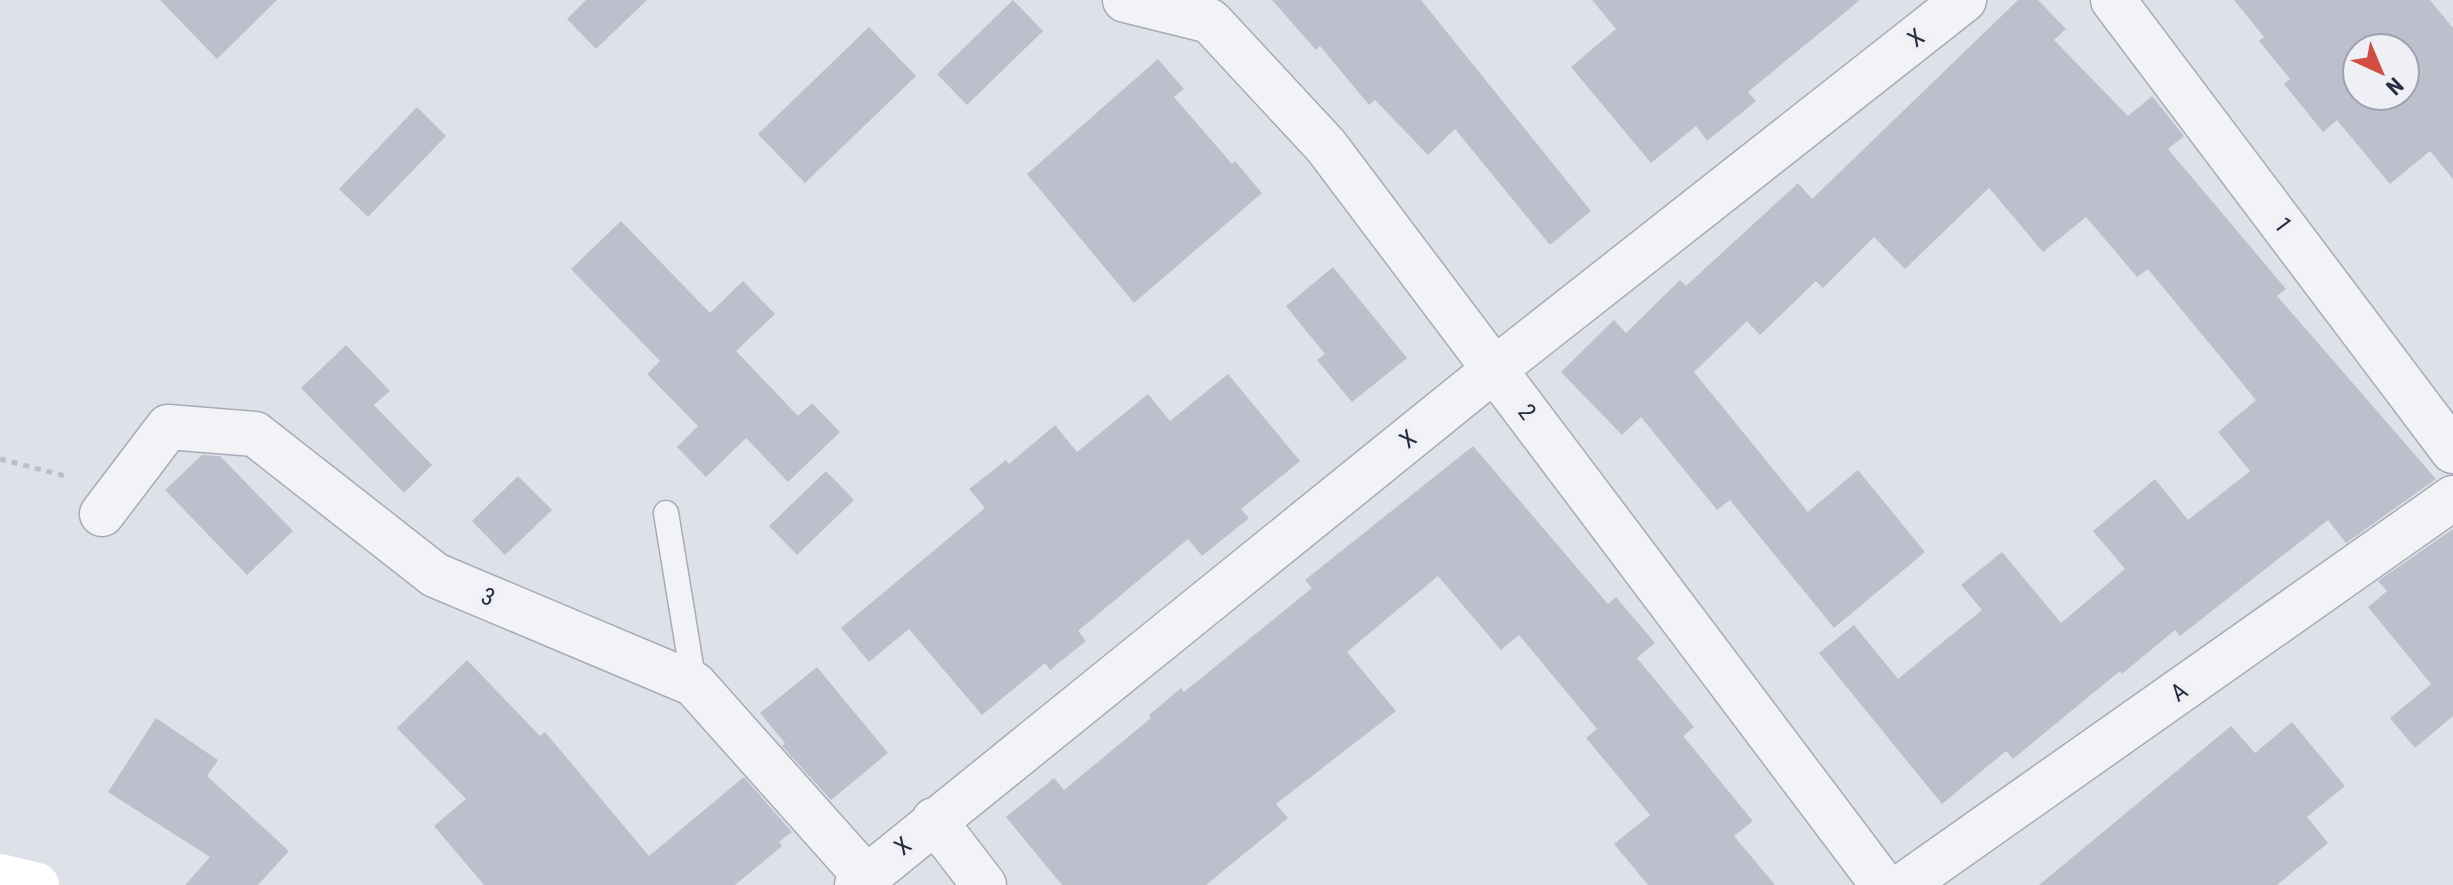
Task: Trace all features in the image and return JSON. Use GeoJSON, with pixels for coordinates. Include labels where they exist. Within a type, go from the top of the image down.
{"type":"FeatureCollection","features":[{"type":"Feature","properties":{"kind":"street","name":"2"},"geometry":{"type":"LineString","coordinates":[[1125,0],[1210,21],[1326,146],[1883,885]]}},
{"type":"Feature","properties":{"kind":"street","name":"X"},"geometry":{"type":"LineString","coordinates":[[862,881],[1495,369],[1964,0]]}},
{"type":"Feature","properties":{"kind":"street","name":"1"},"geometry":{"type":"LineString","coordinates":[[2113,0],[2453,451]]}},
{"type":"Feature","properties":{"kind":"street","name":"3"},"geometry":{"type":"LineString","coordinates":[[111,502],[168,427],[255,434],[435,575],[694,684],[862,881]]}},
{"type":"Feature","properties":{"kind":"street","name":"A"},"geometry":{"type":"LineString","coordinates":[[1904,885],[2453,498]]}},
{"type":"Feature","properties":{"kind":"street"},"geometry":{"type":"LineString","coordinates":[[934,820],[984,885]]}},
{"type":"Feature","properties":{"kind":"street"},"geometry":{"type":"LineString","coordinates":[[0,876],[37,885]]}},
{"type":"Feature","properties":{"kind":"lane"},"geometry":{"type":"LineString","coordinates":[[666,513],[694,684]]}},
{"type":"Feature","properties":{"kind":"path"},"geometry":{"type":"LineString","coordinates":[[0,459],[111,502]]}},
{"type":"Feature","properties":{"kind":"building"},"geometry":{"type":"Polygon","coordinates":[[[160,0],[277,0],[217,59],[160,0]]]}},
{"type":"Feature","properties":{"kind":"building"},"geometry":{"type":"Polygon","coordinates":[[[586,0],[647,0],[596,49],[567,19],[586,0]]]}},
{"type":"Feature","properties":{"kind":"building"},"geometry":{"type":"Polygon","coordinates":[[[1013,0],[1043,31],[967,105],[937,74],[1013,0]]]}},
{"type":"Feature","properties":{"kind":"building"},"geometry":{"type":"Polygon","coordinates":[[[1272,0],[1421,0],[1591,211],[1550,245],[1455,129],[1428,155],[1375,100],[1369,105],[1320,46],[1316,50],[1272,0]]]}},
{"type":"Feature","properties":{"kind":"building"},"geometry":{"type":"Polygon","coordinates":[[[1592,0],[1860,0],[1748,92],[1756,101],[1707,141],[1696,126],[1651,163],[1571,67],[1616,29],[1592,0]]]}},
{"type":"Feature","properties":{"kind":"building"},"geometry":{"type":"Polygon","coordinates":[[[2018,0],[2038,0],[2066,29],[2054,40],[2128,116],[2152,96],[2184,136],[2168,149],[2286,289],[2277,296],[2436,479],[2346,543],[2328,520],[2180,636],[2175,630],[2122,674],[2120,671],[2013,759],[2006,751],[1942,804],[1819,653],[1854,625],[1898,679],[1982,610],[1961,585],[2002,552],[2061,623],[2125,569],[2093,531],[2155,479],[2188,520],[2250,471],[2218,432],[2256,400],[2148,269],[2137,277],[2086,217],[2043,252],[1989,188],[1905,269],[1874,237],[1823,288],[1816,281],[1760,335],[1747,321],[1694,372],[1808,512],[1858,470],[1925,552],[1834,628],[1730,500],[1717,510],[1641,417],[1622,435],[1561,372],[1614,320],[1626,333],[1680,280],[1686,286],[1798,183],[1812,199],[2018,0]]]}},
{"type":"Feature","properties":{"kind":"building"},"geometry":{"type":"Polygon","coordinates":[[[2234,0],[2430,0],[2453,28],[2453,179],[2430,151],[2390,184],[2337,120],[2323,132],[2284,84],[2290,79],[2259,41],[2264,37],[2234,0]]]}},
{"type":"Feature","properties":{"kind":"building"},"geometry":{"type":"Polygon","coordinates":[[[869,27],[916,76],[805,183],[758,134],[869,27]]]}},
{"type":"Feature","properties":{"kind":"building"},"geometry":{"type":"Polygon","coordinates":[[[1158,59],[1184,89],[1174,97],[1232,164],[1235,161],[1262,193],[1134,303],[1027,174],[1158,59]]]}},
{"type":"Feature","properties":{"kind":"building"},"geometry":{"type":"Polygon","coordinates":[[[417,107],[446,136],[368,217],[339,189],[417,107]]]}},
{"type":"Feature","properties":{"kind":"building"},"geometry":{"type":"Polygon","coordinates":[[[621,221],[710,313],[743,281],[775,314],[736,351],[798,416],[812,403],[840,432],[788,482],[746,438],[706,477],[677,447],[698,426],[647,374],[660,361],[571,269],[621,221]]]}},
{"type":"Feature","properties":{"kind":"building"},"geometry":{"type":"Polygon","coordinates":[[[1333,267],[1407,358],[1352,402],[1317,360],[1325,354],[1286,306],[1333,267]]]}},
{"type":"Feature","properties":{"kind":"building"},"geometry":{"type":"Polygon","coordinates":[[[346,345],[390,391],[374,405],[432,465],[404,493],[301,388],[346,345]]]}},
{"type":"Feature","properties":{"kind":"building"},"geometry":{"type":"Polygon","coordinates":[[[1228,374],[1300,461],[1241,509],[1249,518],[1202,556],[1188,539],[1078,631],[1086,641],[1050,670],[1045,663],[982,715],[909,629],[869,662],[841,628],[985,508],[969,489],[1006,460],[1009,464],[1055,425],[1077,452],[1148,394],[1170,421],[1228,374]]]}},
{"type":"Feature","properties":{"kind":"building"},"geometry":{"type":"Polygon","coordinates":[[[1473,446],[1608,604],[1616,597],[1655,643],[1637,658],[1694,727],[1683,736],[1753,821],[1734,836],[1775,885],[1648,885],[1614,844],[1650,815],[1586,738],[1597,729],[1519,635],[1501,650],[1438,576],[1347,652],[1396,711],[1276,804],[1288,818],[1206,885],[1062,885],[1006,817],[1054,778],[1064,790],[1151,718],[1149,715],[1181,688],[1184,692],[1312,588],[1305,580],[1473,446]]]}},
{"type":"Feature","properties":{"kind":"building"},"geometry":{"type":"Polygon","coordinates":[[[202,455],[220,456],[293,531],[247,575],[165,490],[202,455]]]}},
{"type":"Feature","properties":{"kind":"building"},"geometry":{"type":"Polygon","coordinates":[[[826,471],[854,500],[797,555],[769,526],[826,471]]]}},
{"type":"Feature","properties":{"kind":"building"},"geometry":{"type":"Polygon","coordinates":[[[518,476],[552,510],[505,555],[472,521],[518,476]]]}},
{"type":"Feature","properties":{"kind":"building"},"geometry":{"type":"Polygon","coordinates":[[[2453,529],[2453,716],[2415,748],[2390,718],[2431,684],[2368,607],[2387,591],[2378,581],[2453,529]]]}},
{"type":"Feature","properties":{"kind":"building"},"geometry":{"type":"Polygon","coordinates":[[[467,660],[540,736],[545,732],[649,856],[744,777],[792,832],[779,842],[782,846],[735,885],[484,885],[434,826],[466,799],[397,728],[467,660]]]}},
{"type":"Feature","properties":{"kind":"building"},"geometry":{"type":"Polygon","coordinates":[[[817,667],[888,753],[831,800],[782,746],[785,743],[760,713],[817,667]]]}},
{"type":"Feature","properties":{"kind":"building"},"geometry":{"type":"Polygon","coordinates":[[[156,718],[218,760],[207,776],[289,851],[258,885],[185,885],[210,857],[108,792],[156,718]]]}},
{"type":"Feature","properties":{"kind":"building"},"geometry":{"type":"Polygon","coordinates":[[[2292,722],[2345,786],[2307,817],[2328,843],[2277,885],[2039,885],[2231,726],[2255,753],[2292,722]]]}}]}
